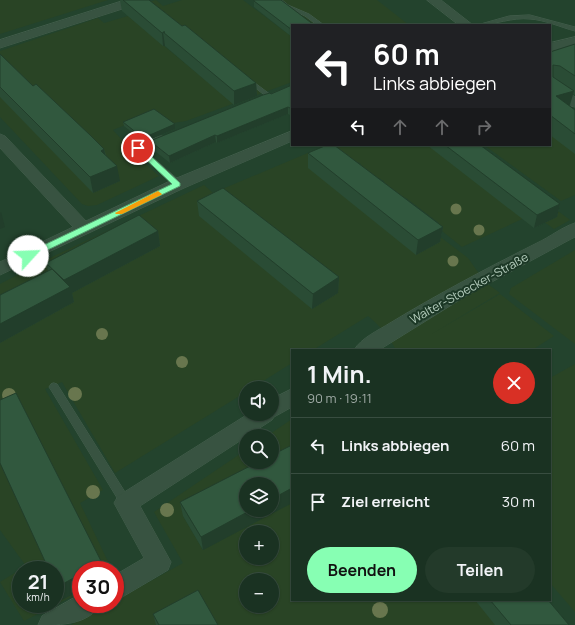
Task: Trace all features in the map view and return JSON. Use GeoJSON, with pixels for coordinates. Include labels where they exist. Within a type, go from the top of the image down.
{"type":"FeatureCollection","features":[{"type":"Feature","properties":{"kind":"street"},"geometry":{"type":"LineString","coordinates":[[0,44],[138,0]]}},
{"type":"Feature","properties":{"kind":"street"},"geometry":{"type":"LineString","coordinates":[[433,0],[466,24]]}},
{"type":"Feature","properties":{"kind":"street"},"geometry":{"type":"LineString","coordinates":[[551,47],[575,41]]}},
{"type":"Feature","properties":{"kind":"street"},"geometry":{"type":"LineString","coordinates":[[551,87],[575,103]]}},
{"type":"Feature","properties":{"kind":"street"},"geometry":{"type":"LineString","coordinates":[[0,269],[178,184],[291,136]]}},
{"type":"Feature","properties":{"kind":"street"},"geometry":{"type":"LineString","coordinates":[[0,139],[84,229]]}},
{"type":"Feature","properties":{"kind":"street","name":"Walter-Stoecker-Straße"},"geometry":{"type":"LineString","coordinates":[[365,349],[390,332],[492,273],[561,239],[575,229]]}},
{"type":"Feature","properties":{"kind":"street"},"geometry":{"type":"LineString","coordinates":[[279,404],[291,397]]}},
{"type":"Feature","properties":{"kind":"street"},"geometry":{"type":"LineString","coordinates":[[124,583],[159,562],[126,503],[254,421]]}},
{"type":"Feature","properties":{"kind":"street"},"geometry":{"type":"LineString","coordinates":[[50,625],[72,613]]}},
{"type":"Feature","properties":{"kind":"lane"},"geometry":{"type":"LineString","coordinates":[[278,0],[286,6],[307,15],[320,24]]}},
{"type":"Feature","properties":{"kind":"lane"},"geometry":{"type":"LineString","coordinates":[[484,24],[509,18],[530,17],[575,29]]}},
{"type":"Feature","properties":{"kind":"lane"},"geometry":{"type":"LineString","coordinates":[[242,75],[272,95],[261,98]]}},
{"type":"Feature","properties":{"kind":"lane"},"geometry":{"type":"LineString","coordinates":[[167,136],[138,148],[178,184]]}},
{"type":"Feature","properties":{"kind":"lane"},"geometry":{"type":"LineString","coordinates":[[54,387],[126,503]]}},
{"type":"Feature","properties":{"kind":"green space"},"geometry":{"type":"Polygon","coordinates":[[[0,0],[108,0],[0,34],[0,0]]]}},
{"type":"Feature","properties":{"kind":"green space"},"geometry":{"type":"Polygon","coordinates":[[[156,0],[163,6],[182,0],[243,0],[291,36],[291,82],[186,121],[173,123],[154,113],[113,130],[135,154],[159,176],[97,205],[88,206],[82,204],[0,117],[0,51],[98,18],[104,23],[128,16],[227,98],[130,8],[156,0]]]}},
{"type":"Feature","properties":{"kind":"green space"},"geometry":{"type":"Polygon","coordinates":[[[268,0],[377,0],[408,24],[304,24],[268,0]]]}},
{"type":"Feature","properties":{"kind":"green space"},"geometry":{"type":"Polygon","coordinates":[[[551,95],[575,112],[575,195],[561,201],[485,146],[551,146],[551,95]]]}},
{"type":"Feature","properties":{"kind":"green space"},"geometry":{"type":"Polygon","coordinates":[[[329,146],[470,146],[570,220],[554,229],[533,214],[462,247],[437,227],[439,223],[406,198],[402,197],[385,185],[384,181],[367,171],[360,163],[353,161],[329,146]]]}},
{"type":"Feature","properties":{"kind":"green space"},"geometry":{"type":"Polygon","coordinates":[[[322,147],[468,258],[485,282],[500,293],[430,335],[500,294],[554,336],[534,349],[395,349],[384,332],[368,316],[315,349],[291,349],[291,364],[263,381],[239,381],[239,396],[115,473],[62,382],[45,389],[103,490],[80,503],[108,561],[72,561],[72,597],[64,601],[64,561],[22,561],[0,530],[0,284],[56,255],[204,185],[213,193],[322,147]]]}},
{"type":"Feature","properties":{"kind":"green space"},"geometry":{"type":"Polygon","coordinates":[[[575,250],[575,344],[509,294],[511,288],[575,250]]]}},
{"type":"Feature","properties":{"kind":"green space"},"geometry":{"type":"Polygon","coordinates":[[[575,364],[575,612],[551,584],[551,377],[575,364]]]}},
{"type":"Feature","properties":{"kind":"green space"},"geometry":{"type":"Polygon","coordinates":[[[291,420],[291,461],[279,467],[279,429],[277,429],[291,420]]]}},
{"type":"Feature","properties":{"kind":"green space"},"geometry":{"type":"Polygon","coordinates":[[[239,455],[239,469],[274,469],[259,477],[239,477],[239,487],[183,516],[203,550],[239,531],[239,565],[279,565],[279,525],[250,525],[265,517],[279,517],[279,510],[291,504],[291,601],[541,601],[561,625],[71,625],[93,613],[124,613],[124,596],[183,563],[154,512],[239,455]]]}},
{"type":"Feature","properties":{"kind":"green space"},"geometry":{"type":"Polygon","coordinates":[[[12,575],[12,602],[0,582],[12,575]]]}},
{"type":"Feature","properties":{"kind":"green space"},"geometry":{"type":"Polygon","coordinates":[[[19,613],[40,613],[24,621],[19,613]]]}},
{"type":"Feature","properties":{"kind":"building"},"geometry":{"type":"Polygon","coordinates":[[[123,0],[149,0],[182,26],[185,25],[256,83],[234,91],[164,32],[162,33],[123,0]]]}},
{"type":"Feature","properties":{"kind":"building"},"geometry":{"type":"Polygon","coordinates":[[[281,0],[313,24],[291,24],[291,29],[254,1],[281,0]]]}},
{"type":"Feature","properties":{"kind":"building"},"geometry":{"type":"Polygon","coordinates":[[[575,44],[575,76],[560,66],[553,65],[553,77],[574,91],[556,96],[575,110],[575,134],[551,116],[551,52],[575,44]]]}},
{"type":"Feature","properties":{"kind":"building"},"geometry":{"type":"Polygon","coordinates":[[[0,54],[33,86],[36,84],[90,135],[104,149],[101,151],[117,166],[90,177],[0,87],[0,54]]]}},
{"type":"Feature","properties":{"kind":"building"},"geometry":{"type":"Polygon","coordinates":[[[291,85],[291,108],[288,107],[217,136],[215,135],[169,156],[150,141],[263,95],[271,94],[291,85]]]}},
{"type":"Feature","properties":{"kind":"building"},"geometry":{"type":"Polygon","coordinates":[[[154,109],[175,124],[143,138],[123,122],[154,109]]]}},
{"type":"Feature","properties":{"kind":"building"},"geometry":{"type":"Polygon","coordinates":[[[325,146],[335,146],[443,227],[418,240],[308,153],[325,146]]]}},
{"type":"Feature","properties":{"kind":"building"},"geometry":{"type":"Polygon","coordinates":[[[446,146],[481,146],[560,204],[537,215],[446,146]]]}},
{"type":"Feature","properties":{"kind":"building"},"geometry":{"type":"Polygon","coordinates":[[[223,188],[339,277],[313,294],[197,201],[223,188]]]}},
{"type":"Feature","properties":{"kind":"building"},"geometry":{"type":"Polygon","coordinates":[[[139,215],[158,231],[64,280],[46,263],[139,215]]]}},
{"type":"Feature","properties":{"kind":"building"},"geometry":{"type":"Polygon","coordinates":[[[52,269],[70,287],[0,324],[0,295],[52,269]]]}},
{"type":"Feature","properties":{"kind":"building"},"geometry":{"type":"Polygon","coordinates":[[[16,393],[101,561],[72,561],[72,579],[64,583],[64,561],[45,561],[0,463],[0,400],[16,393]]]}},
{"type":"Feature","properties":{"kind":"building"},"geometry":{"type":"Polygon","coordinates":[[[291,446],[291,489],[279,495],[279,477],[239,477],[239,516],[201,537],[180,502],[244,469],[279,469],[279,452],[291,446]]]}},
{"type":"Feature","properties":{"kind":"building"},"geometry":{"type":"Polygon","coordinates":[[[198,590],[218,625],[159,625],[153,614],[198,590]]]}},
{"type":"Feature","properties":{"kind":"building"},"geometry":{"type":"Polygon","coordinates":[[[491,601],[549,601],[569,625],[511,625],[491,601]]]}},
{"type":"Feature","properties":{"kind":"slow traffic"},"geometry":{"type":"LineString","coordinates":[[119,213],[158,194]]}},
{"type":"Feature","properties":{"kind":"route"},"geometry":{"type":"LineString","coordinates":[[28,256],[178,184],[138,148]]}}]}
